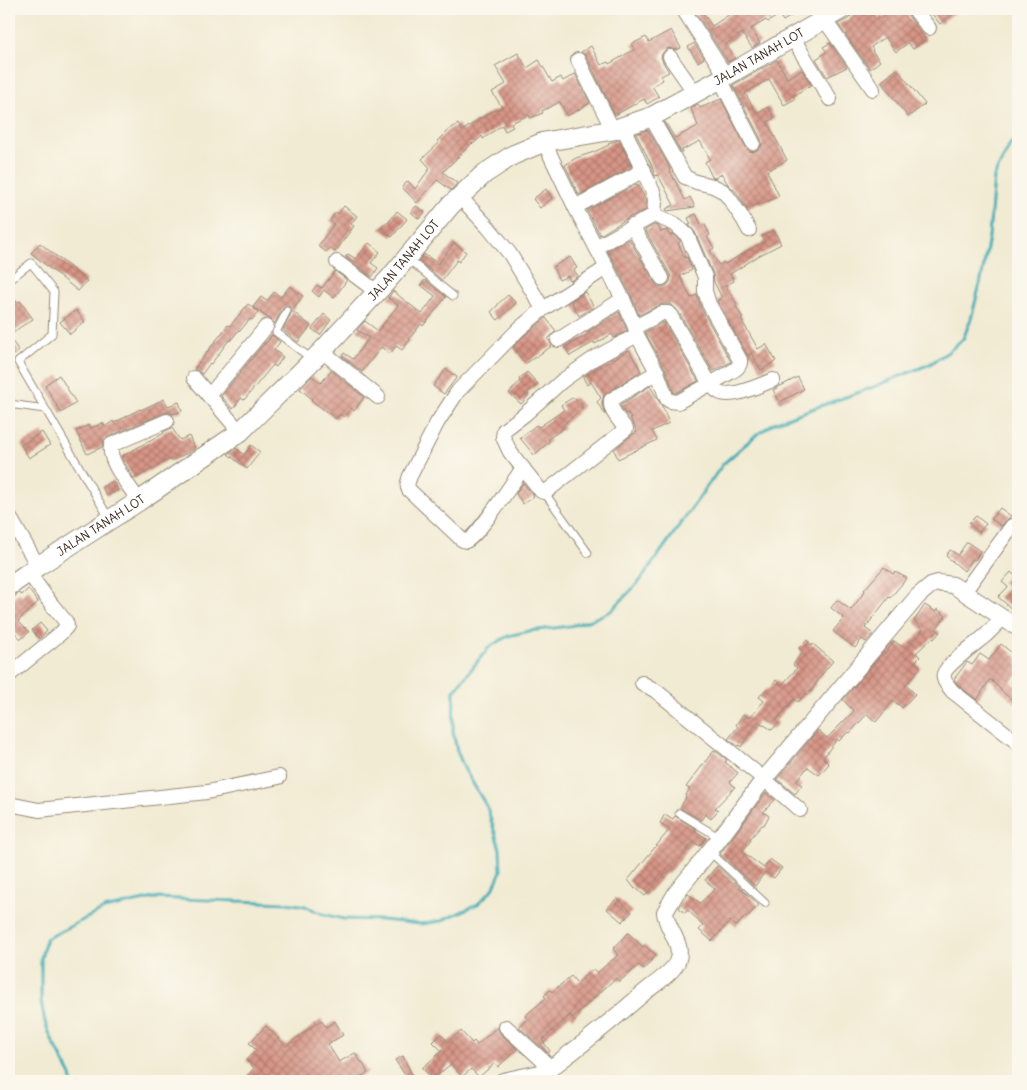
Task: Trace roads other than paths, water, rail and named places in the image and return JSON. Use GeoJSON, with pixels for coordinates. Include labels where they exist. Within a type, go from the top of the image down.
{"type":"FeatureCollection","features":[{"type":"Feature","properties":{"kind":"main road","name":"JALAN TANAH LOT"},"geometry":{"type":"LineString","coordinates":[[9,586],[240,432],[318,355],[377,292],[451,205],[484,174],[513,155],[544,142],[618,129],[650,117],[723,78],[842,9]]}},
{"type":"Feature","properties":{"kind":"street"},"geometry":{"type":"LineString","coordinates":[[683,9],[723,78],[754,143]]}},
{"type":"Feature","properties":{"kind":"street"},"geometry":{"type":"LineString","coordinates":[[914,9],[929,28]]}},
{"type":"Feature","properties":{"kind":"street"},"geometry":{"type":"LineString","coordinates":[[824,19],[873,89]]}},
{"type":"Feature","properties":{"kind":"street"},"geometry":{"type":"LineString","coordinates":[[792,37],[830,99]]}},
{"type":"Feature","properties":{"kind":"street"},"geometry":{"type":"LineString","coordinates":[[670,57],[695,93]]}},
{"type":"Feature","properties":{"kind":"street"},"geometry":{"type":"LineString","coordinates":[[578,60],[644,170],[654,194],[654,215]]}},
{"type":"Feature","properties":{"kind":"street"},"geometry":{"type":"LineString","coordinates":[[650,117],[685,177],[723,191],[750,230]]}},
{"type":"Feature","properties":{"kind":"street"},"geometry":{"type":"LineString","coordinates":[[544,142],[575,207],[623,299],[668,399],[678,402],[738,367],[740,360],[709,304],[706,291],[706,277],[687,235],[675,224],[654,215],[596,247]]}},
{"type":"Feature","properties":{"kind":"street"},"geometry":{"type":"LineString","coordinates":[[575,207],[644,170]]}},
{"type":"Feature","properties":{"kind":"street"},"geometry":{"type":"LineString","coordinates":[[460,197],[510,254],[543,309]]}},
{"type":"Feature","properties":{"kind":"street"},"geometry":{"type":"LineString","coordinates":[[632,226],[662,278]]}},
{"type":"Feature","properties":{"kind":"street"},"geometry":{"type":"LineString","coordinates":[[337,262],[377,292]]}},
{"type":"Feature","properties":{"kind":"street"},"geometry":{"type":"LineString","coordinates":[[523,468],[485,522],[466,541],[447,526],[407,487],[410,476],[437,423],[458,391],[519,329],[543,309],[606,268]]}},
{"type":"Feature","properties":{"kind":"street"},"geometry":{"type":"LineString","coordinates":[[558,340],[623,299]]}},
{"type":"Feature","properties":{"kind":"street"},"geometry":{"type":"LineString","coordinates":[[657,372],[610,400],[613,411],[626,429],[547,491],[541,492],[510,452],[503,437],[504,430],[562,381],[662,313],[670,315],[710,384],[719,392],[728,394],[738,392],[773,380]]}},
{"type":"Feature","properties":{"kind":"street"},"geometry":{"type":"LineString","coordinates":[[209,396],[266,327]]}},
{"type":"Feature","properties":{"kind":"street"},"geometry":{"type":"LineString","coordinates":[[318,355],[378,397]]}},
{"type":"Feature","properties":{"kind":"street"},"geometry":{"type":"LineString","coordinates":[[194,378],[240,432]]}},
{"type":"Feature","properties":{"kind":"street"},"geometry":{"type":"LineString","coordinates":[[139,501],[117,467],[111,454],[111,445],[167,421]]}},
{"type":"Feature","properties":{"kind":"street"},"geometry":{"type":"LineString","coordinates":[[9,516],[33,569],[52,605],[66,622],[67,626],[9,675]]}},
{"type":"Feature","properties":{"kind":"street"},"geometry":{"type":"LineString","coordinates":[[964,592],[1012,526]]}},
{"type":"Feature","properties":{"kind":"street"},"geometry":{"type":"LineString","coordinates":[[503,1081],[540,1073],[551,1068],[632,1004],[675,966],[678,961],[679,950],[665,912],[676,893],[720,838],[764,778],[918,596],[931,585],[938,583],[953,585],[1018,628]]}},
{"type":"Feature","properties":{"kind":"street"},"geometry":{"type":"LineString","coordinates":[[1003,618],[951,664],[943,676],[952,691],[1018,743]]}},
{"type":"Feature","properties":{"kind":"street"},"geometry":{"type":"LineString","coordinates":[[642,683],[656,691],[764,778],[800,810]]}},
{"type":"Feature","properties":{"kind":"street"},"geometry":{"type":"LineString","coordinates":[[9,804],[39,810],[206,792],[279,777]]}},
{"type":"Feature","properties":{"kind":"street"},"geometry":{"type":"LineString","coordinates":[[506,1027],[551,1068]]}},
{"type":"Feature","properties":{"kind":"lane"},"geometry":{"type":"LineString","coordinates":[[407,258],[453,296]]}},
{"type":"Feature","properties":{"kind":"lane"},"geometry":{"type":"LineString","coordinates":[[9,280],[30,262],[54,292],[52,334],[18,362],[110,519]]}},
{"type":"Feature","properties":{"kind":"lane"},"geometry":{"type":"LineString","coordinates":[[287,311],[276,332],[318,355]]}},
{"type":"Feature","properties":{"kind":"lane"},"geometry":{"type":"LineString","coordinates":[[9,404],[45,409]]}},
{"type":"Feature","properties":{"kind":"lane"},"geometry":{"type":"LineString","coordinates":[[544,492],[588,553]]}},
{"type":"Feature","properties":{"kind":"lane"},"geometry":{"type":"LineString","coordinates":[[679,813],[720,838]]}},
{"type":"Feature","properties":{"kind":"lane"},"geometry":{"type":"LineString","coordinates":[[709,852],[765,903]]}},
{"type":"Feature","properties":{"kind":"waterway"},"geometry":{"type":"LineString","coordinates":[[72,1081],[45,1022],[41,1001],[41,958],[46,939],[104,909],[154,898],[287,903],[305,906],[323,914],[344,919],[421,924],[441,921],[478,904],[493,889],[501,871],[500,849],[487,807],[465,770],[457,751],[453,732],[454,691],[489,647],[508,636],[529,631],[570,626],[591,620],[611,611],[640,581],[723,464],[755,436],[774,423],[871,388],[930,364],[963,339],[971,319],[982,276],[989,237],[994,177],[1011,143],[1018,140]]}}]}
